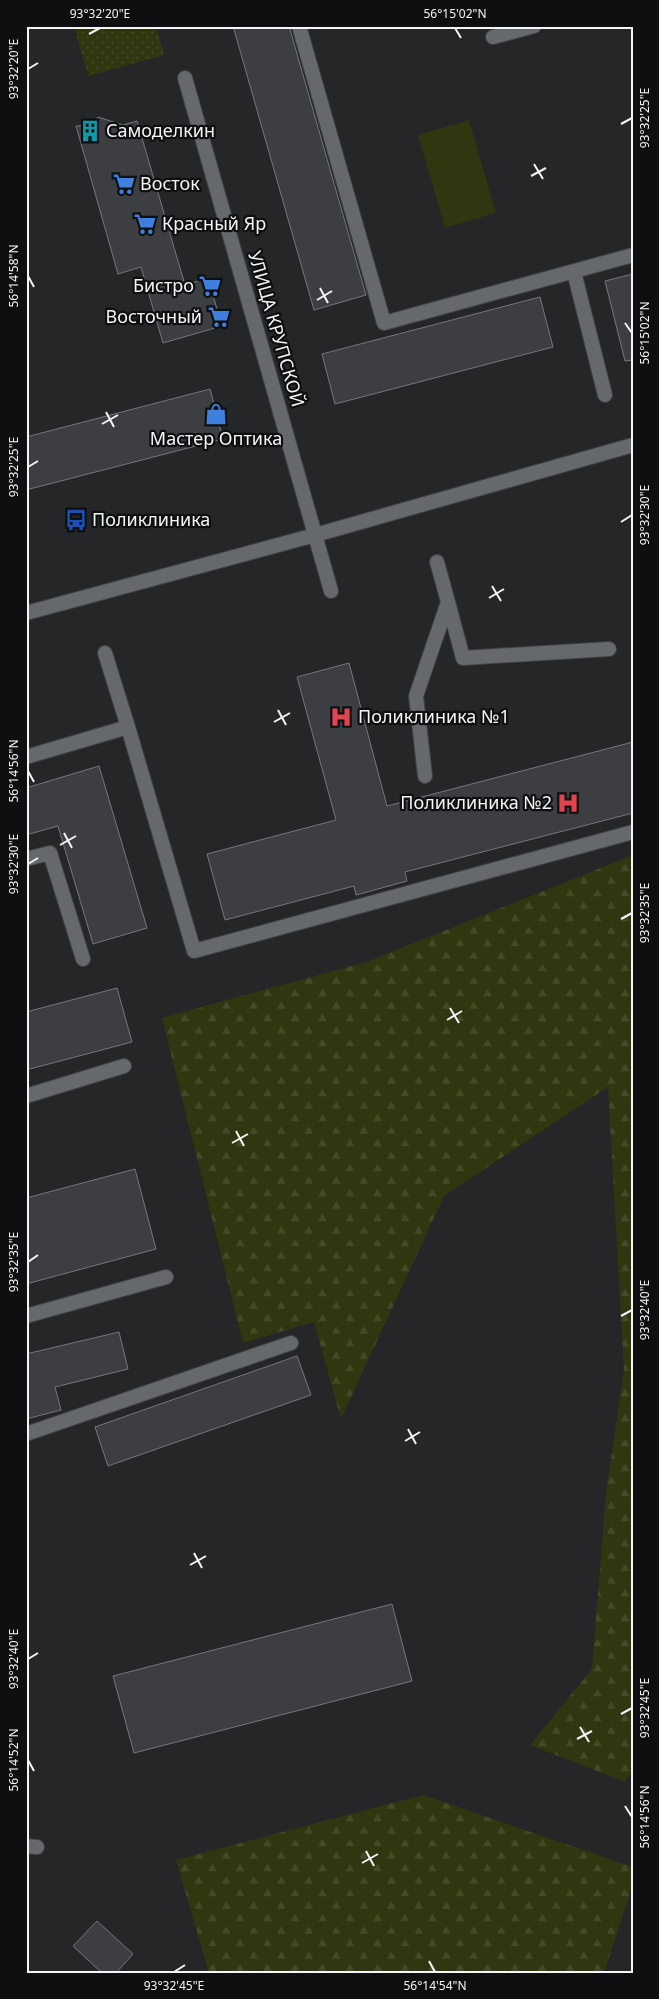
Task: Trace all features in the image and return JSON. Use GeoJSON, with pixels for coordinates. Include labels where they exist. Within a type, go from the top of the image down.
{"type":"FeatureCollection","features":[{"type":"Feature","properties":{"kind":"street"},"geometry":{"type":"LineString","coordinates":[[299,26],[384,323],[633,255]]}},
{"type":"Feature","properties":{"kind":"street"},"geometry":{"type":"LineString","coordinates":[[494,37],[534,26]]}},
{"type":"Feature","properties":{"kind":"street","name":"УЛИЦА КРУПСКОЙ"},"geometry":{"type":"LineString","coordinates":[[185,78],[331,590]]}},
{"type":"Feature","properties":{"kind":"street"},"geometry":{"type":"LineString","coordinates":[[574,272],[605,395]]}},
{"type":"Feature","properties":{"kind":"street"},"geometry":{"type":"LineString","coordinates":[[26,613],[315,535],[633,445]]}},
{"type":"Feature","properties":{"kind":"street"},"geometry":{"type":"LineString","coordinates":[[437,562],[463,658],[608,649]]}},
{"type":"Feature","properties":{"kind":"street"},"geometry":{"type":"LineString","coordinates":[[425,776],[416,696],[448,602]]}},
{"type":"Feature","properties":{"kind":"street"},"geometry":{"type":"LineString","coordinates":[[105,653],[194,951],[633,832]]}},
{"type":"Feature","properties":{"kind":"street"},"geometry":{"type":"LineString","coordinates":[[26,757],[128,727]]}},
{"type":"Feature","properties":{"kind":"street"},"geometry":{"type":"LineString","coordinates":[[26,859],[50,853],[83,959]]}},
{"type":"Feature","properties":{"kind":"street"},"geometry":{"type":"LineString","coordinates":[[26,1096],[124,1066]]}},
{"type":"Feature","properties":{"kind":"street"},"geometry":{"type":"LineString","coordinates":[[26,1316],[166,1277]]}},
{"type":"Feature","properties":{"kind":"street"},"geometry":{"type":"LineString","coordinates":[[26,1434],[291,1343]]}},
{"type":"Feature","properties":{"kind":"green space"},"geometry":{"type":"Polygon","coordinates":[[[74,26],[156,26],[164,55],[88,76],[74,26]]]}},
{"type":"Feature","properties":{"kind":"green space"},"geometry":{"type":"Polygon","coordinates":[[[469,120],[496,213],[445,228],[418,135],[469,120]]]}},
{"type":"Feature","properties":{"kind":"green space"},"geometry":{"type":"Polygon","coordinates":[[[633,855],[633,1771],[625,1782],[530,1745],[592,1669],[606,1493],[624,1370],[608,1087],[444,1196],[341,1419],[314,1322],[243,1343],[162,1018],[369,961],[633,855]]]}},
{"type":"Feature","properties":{"kind":"green space"},"geometry":{"type":"Polygon","coordinates":[[[423,1795],[633,1867],[633,1884],[604,1973],[209,1973],[176,1860],[423,1795]]]}},
{"type":"Feature","properties":{"kind":"building"},"geometry":{"type":"Polygon","coordinates":[[[233,26],[289,26],[366,295],[314,310],[233,26]]]}},
{"type":"Feature","properties":{"kind":"building","name":"Восток"},"geometry":{"type":"Polygon","coordinates":[[[98,117],[123,125],[137,121],[185,285],[208,278],[222,326],[163,343],[141,267],[118,274],[76,126],[90,125],[98,117]]]}},
{"type":"Feature","properties":{"kind":"building"},"geometry":{"type":"Polygon","coordinates":[[[633,274],[633,360],[625,361],[605,281],[633,274]]]}},
{"type":"Feature","properties":{"kind":"building"},"geometry":{"type":"Polygon","coordinates":[[[540,297],[553,347],[335,404],[322,354],[540,297]]]}},
{"type":"Feature","properties":{"kind":"building"},"geometry":{"type":"Polygon","coordinates":[[[210,389],[223,439],[26,490],[26,437],[210,389]]]}},
{"type":"Feature","properties":{"kind":"building"},"geometry":{"type":"Polygon","coordinates":[[[349,663],[387,806],[633,742],[633,813],[405,872],[407,881],[356,895],[354,886],[225,920],[207,854],[336,820],[297,677],[349,663]]]}},
{"type":"Feature","properties":{"kind":"building"},"geometry":{"type":"Polygon","coordinates":[[[99,766],[147,928],[93,944],[58,826],[26,835],[26,788],[99,766]]]}},
{"type":"Feature","properties":{"kind":"building"},"geometry":{"type":"Polygon","coordinates":[[[117,988],[132,1042],[26,1070],[26,1012],[117,988]]]}},
{"type":"Feature","properties":{"kind":"building"},"geometry":{"type":"Polygon","coordinates":[[[135,1169],[156,1249],[26,1284],[26,1198],[135,1169]]]}},
{"type":"Feature","properties":{"kind":"building"},"geometry":{"type":"Polygon","coordinates":[[[119,1332],[128,1369],[55,1387],[61,1410],[26,1419],[26,1354],[119,1332]]]}},
{"type":"Feature","properties":{"kind":"building"},"geometry":{"type":"Polygon","coordinates":[[[297,1356],[311,1395],[108,1466],[95,1427],[297,1356]]]}},
{"type":"Feature","properties":{"kind":"building"},"geometry":{"type":"Polygon","coordinates":[[[392,1604],[412,1681],[134,1753],[113,1676],[392,1604]]]}},
{"type":"Feature","properties":{"kind":"building"},"geometry":{"type":"Polygon","coordinates":[[[97,1921],[133,1954],[116,1973],[102,1973],[73,1946],[97,1921]]]}},
{"type":"Feature","properties":{"kind":"place","name":"Самоделкин"},"geometry":{"type":"Point","coordinates":[90,131]}},
{"type":"Feature","properties":{"kind":"place","name":"Восток"},"geometry":{"type":"Point","coordinates":[124,184]}},
{"type":"Feature","properties":{"kind":"place","name":"Красный Яр"},"geometry":{"type":"Point","coordinates":[145,224]}},
{"type":"Feature","properties":{"kind":"place","name":"Бистро"},"geometry":{"type":"Point","coordinates":[210,286]}},
{"type":"Feature","properties":{"kind":"place","name":"Восточный"},"geometry":{"type":"Point","coordinates":[219,317]}},
{"type":"Feature","properties":{"kind":"place","name":"Мастер Оптика"},"geometry":{"type":"Point","coordinates":[216,414]}},
{"type":"Feature","properties":{"kind":"place","name":"Поликлиника"},"geometry":{"type":"Point","coordinates":[76,520]}},
{"type":"Feature","properties":{"kind":"place","name":"Поликлиника №1"},"geometry":{"type":"Point","coordinates":[341,717]}},
{"type":"Feature","properties":{"kind":"place","name":"Поликлиника №2"},"geometry":{"type":"Point","coordinates":[568,803]}}]}
